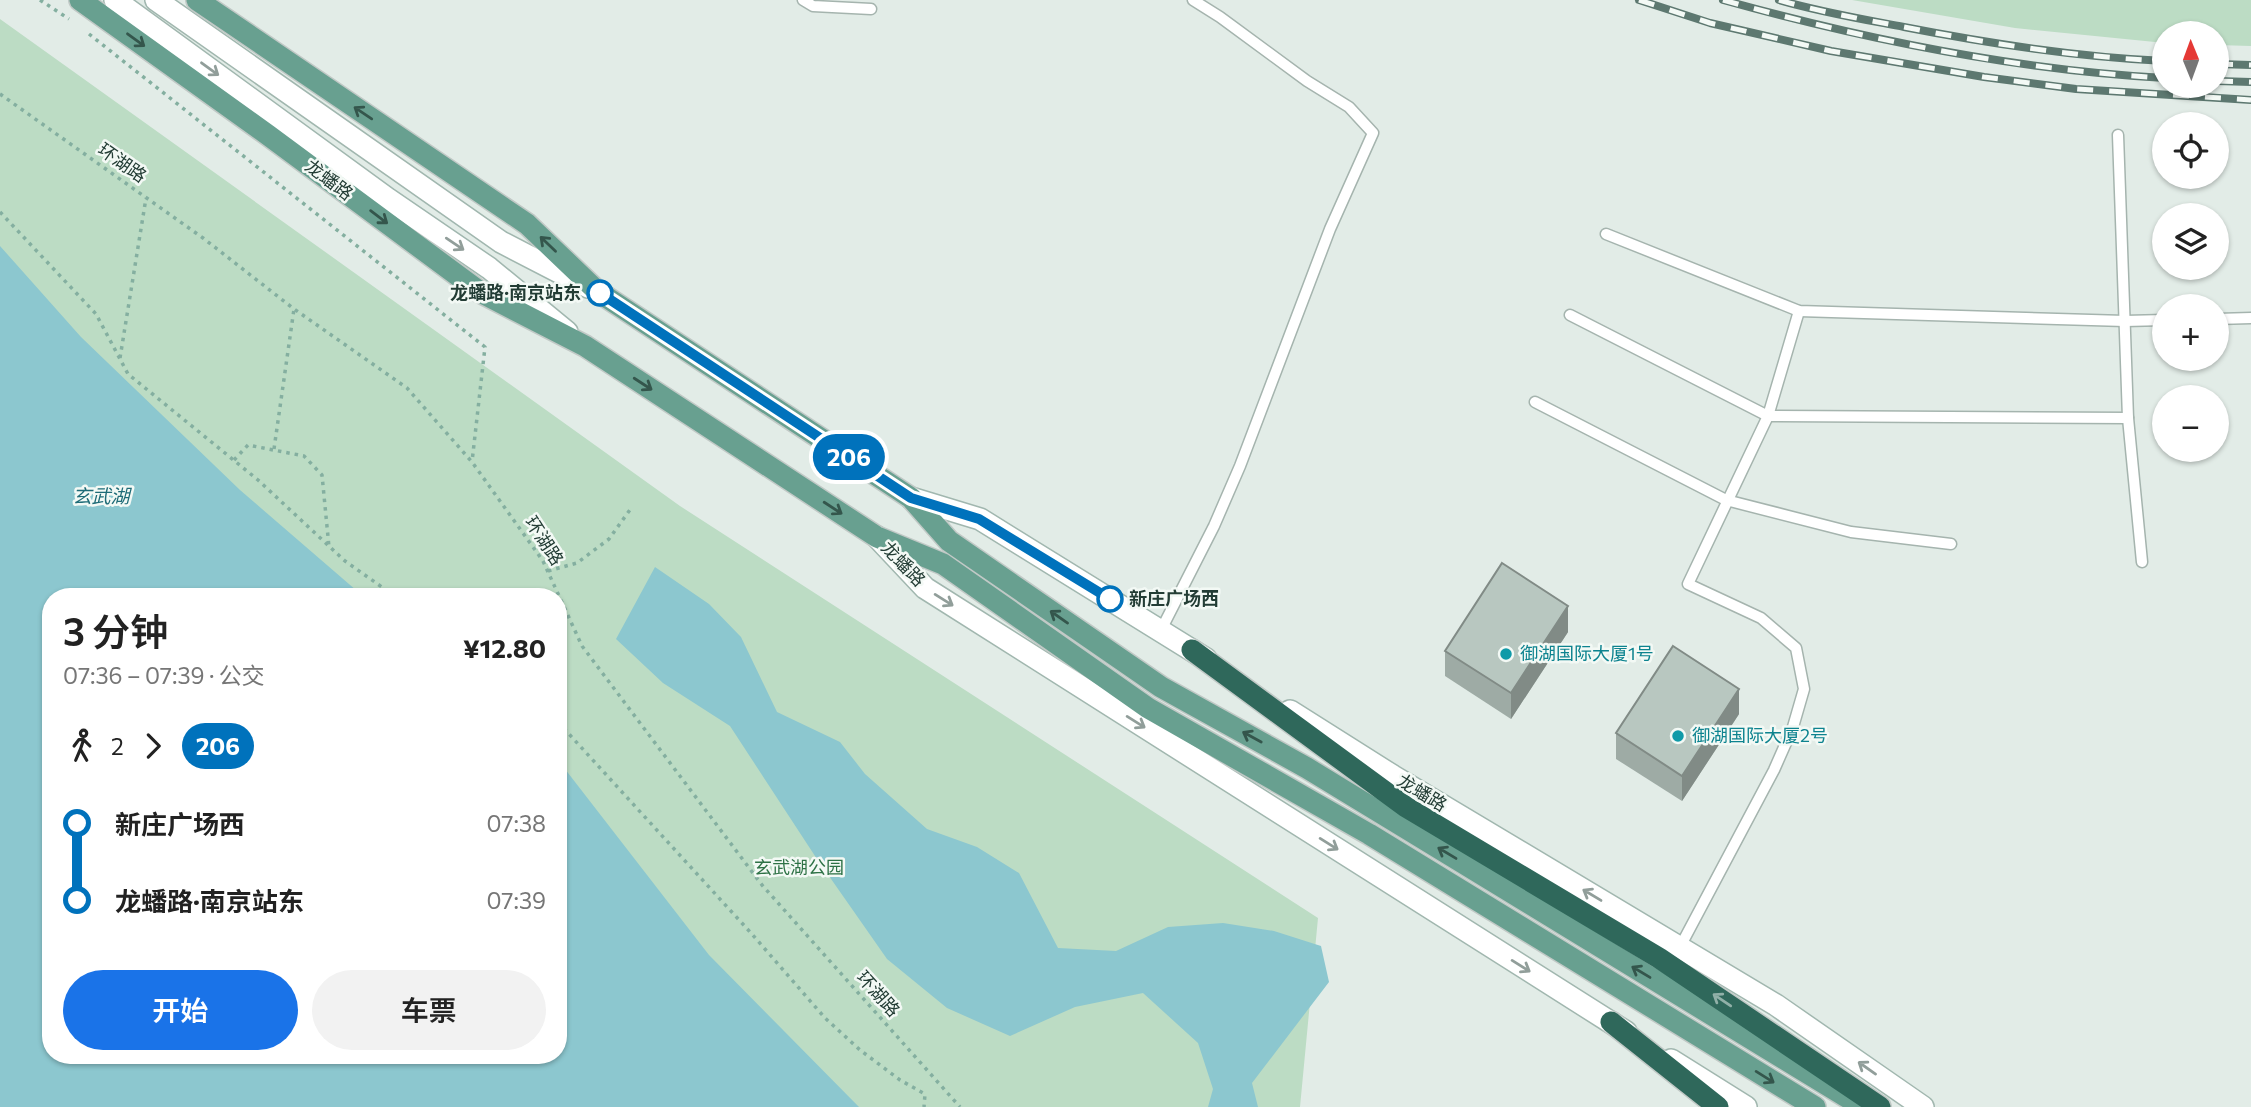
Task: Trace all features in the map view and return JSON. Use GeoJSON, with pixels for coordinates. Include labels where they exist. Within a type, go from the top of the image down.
{"type":"FeatureCollection","features":[{"type":"Feature","properties":{"kind":"highway"},"geometry":{"type":"LineString","coordinates":[[1192,650],[1406,807],[1659,958],[1880,1107]]}},
{"type":"Feature","properties":{"kind":"highway"},"geometry":{"type":"LineString","coordinates":[[1611,1022],[1718,1107]]}},
{"type":"Feature","properties":{"kind":"main road","name":"龙蟠路"},"geometry":{"type":"LineString","coordinates":[[80,0],[480,292],[585,346],[877,537],[943,564],[1149,708],[1369,834],[1815,1107]]}},
{"type":"Feature","properties":{"kind":"main road","name":"龙蟠路"},"geometry":{"type":"LineString","coordinates":[[197,0],[527,223],[597,291],[911,498],[949,541],[1161,687],[1307,768],[1863,1107]]}},
{"type":"Feature","properties":{"kind":"street","name":"龙蟠路"},"geometry":{"type":"LineString","coordinates":[[115,0],[489,268],[585,346]]}},
{"type":"Feature","properties":{"kind":"street","name":"龙蟠路"},"geometry":{"type":"LineString","coordinates":[[160,3],[501,242],[597,291]]}},
{"type":"Feature","properties":{"kind":"street","name":"龙蟠路"},"geometry":{"type":"LineString","coordinates":[[911,498],[979,519],[1393,776],[1776,1005],[1923,1107]]}},
{"type":"Feature","properties":{"kind":"street","name":"龙蟠路"},"geometry":{"type":"LineString","coordinates":[[877,537],[925,588],[1746,1107]]}},
{"type":"Feature","properties":{"kind":"lane"},"geometry":{"type":"LineString","coordinates":[[803,0],[813,6],[870,9]]}},
{"type":"Feature","properties":{"kind":"lane"},"geometry":{"type":"LineString","coordinates":[[1161,630],[1214,526],[1240,466],[1330,229],[1373,133],[1349,107],[1307,81],[1193,0]]}},
{"type":"Feature","properties":{"kind":"lane"},"geometry":{"type":"LineString","coordinates":[[2118,135],[2128,418],[2142,562]]}},
{"type":"Feature","properties":{"kind":"lane"},"geometry":{"type":"LineString","coordinates":[[1606,234],[1799,311],[2152,320]]}},
{"type":"Feature","properties":{"kind":"lane"},"geometry":{"type":"LineString","coordinates":[[1680,948],[1774,770],[1793,727],[1804,690],[1796,648],[1760,618],[1688,584],[1768,416],[1799,311]]}},
{"type":"Feature","properties":{"kind":"lane"},"geometry":{"type":"LineString","coordinates":[[1570,315],[1768,416],[2128,418]]}},
{"type":"Feature","properties":{"kind":"lane"},"geometry":{"type":"LineString","coordinates":[[2229,319],[2251,318]]}},
{"type":"Feature","properties":{"kind":"lane"},"geometry":{"type":"LineString","coordinates":[[1535,402],[1726,500],[1851,532],[1951,544]]}},
{"type":"Feature","properties":{"kind":"path"},"geometry":{"type":"LineString","coordinates":[[40,0],[70,20]]}},
{"type":"Feature","properties":{"kind":"path"},"geometry":{"type":"LineString","coordinates":[[80,26],[485,347],[472,462]]}},
{"type":"Feature","properties":{"kind":"path","name":"环湖路"},"geometry":{"type":"LineString","coordinates":[[0,94],[203,238],[294,309],[407,388],[472,462],[543,561],[556,588]]}},
{"type":"Feature","properties":{"kind":"path"},"geometry":{"type":"LineString","coordinates":[[120,360],[146,198]]}},
{"type":"Feature","properties":{"kind":"path"},"geometry":{"type":"LineString","coordinates":[[0,212],[96,314],[128,374],[234,460],[345,561],[383,588]]}},
{"type":"Feature","properties":{"kind":"path"},"geometry":{"type":"LineString","coordinates":[[274,450],[294,309]]}},
{"type":"Feature","properties":{"kind":"path"},"geometry":{"type":"LineString","coordinates":[[234,460],[248,445],[304,456],[322,475],[330,547]]}},
{"type":"Feature","properties":{"kind":"path"},"geometry":{"type":"LineString","coordinates":[[548,571],[576,563],[608,539],[632,507]]}},
{"type":"Feature","properties":{"kind":"path","name":"环湖路"},"geometry":{"type":"LineString","coordinates":[[567,613],[582,646],[762,885],[960,1107]]}},
{"type":"Feature","properties":{"kind":"path"},"geometry":{"type":"LineString","coordinates":[[567,733],[751,933],[825,1018],[860,1050],[900,1080],[925,1094],[924,1107]]}},
{"type":"Feature","properties":{"kind":"green space"},"geometry":{"type":"Polygon","coordinates":[[[1852,0],[2251,0],[2251,46],[2230,45],[2230,21],[2152,21],[2152,42],[2015,28],[1852,0]]]}},
{"type":"Feature","properties":{"kind":"green space","name":"玄武湖公园"},"geometry":{"type":"Polygon","coordinates":[[[0,19],[680,506],[1318,918],[1300,1107],[0,1107],[0,19]]]}},
{"type":"Feature","properties":{"kind":"water","name":"玄武湖"},"geometry":{"type":"Polygon","coordinates":[[[0,246],[81,337],[240,490],[354,588],[42,588],[42,1064],[567,1064],[567,772],[709,955],[859,1107],[0,1107],[0,246]]]}},
{"type":"Feature","properties":{"kind":"water"},"geometry":{"type":"Polygon","coordinates":[[[655,567],[709,604],[741,637],[777,712],[840,742],[865,774],[927,829],[977,847],[1019,873],[1058,948],[1116,951],[1168,927],[1223,923],[1274,931],[1321,946],[1329,982],[1252,1083],[1258,1107],[1208,1107],[1213,1089],[1198,1043],[1143,993],[1075,1007],[1010,1036],[947,1008],[887,959],[815,856],[730,726],[663,683],[616,639],[655,567]]]}},
{"type":"Feature","properties":{"kind":"building","name":"御湖国际大厦1号"},"geometry":{"type":"Polygon","coordinates":[[[1502,563],[1568,606],[1511,693],[1445,651],[1502,563]]]}},
{"type":"Feature","properties":{"kind":"building","name":"御湖国际大厦2号"},"geometry":{"type":"Polygon","coordinates":[[[1673,646],[1739,689],[1682,776],[1616,733],[1673,646]]]}},
{"type":"Feature","properties":{"kind":"railway"},"geometry":{"type":"LineString","coordinates":[[1639,0],[1710,23],[1831,51],[1984,77],[2076,89],[2251,100]]}},
{"type":"Feature","properties":{"kind":"railway"},"geometry":{"type":"LineString","coordinates":[[1723,0],[1832,28],[1942,51],[2053,68],[2152,77]]}},
{"type":"Feature","properties":{"kind":"railway"},"geometry":{"type":"LineString","coordinates":[[1779,0],[1841,15],[2002,44],[2152,60]]}},
{"type":"Feature","properties":{"kind":"railway"},"geometry":{"type":"LineString","coordinates":[[2230,64],[2251,65]]}},
{"type":"Feature","properties":{"kind":"railway"},"geometry":{"type":"LineString","coordinates":[[2230,81],[2251,82]]}},
{"type":"Feature","properties":{"kind":"bus line","name":"206"},"geometry":{"type":"LineString","coordinates":[[600,293],[911,498],[979,519],[1110,599]]}},
{"type":"Feature","properties":{"kind":"place","name":"龙蟠路·南京站东"},"geometry":{"type":"Point","coordinates":[600,293]}},
{"type":"Feature","properties":{"kind":"place","name":"新庄广场西"},"geometry":{"type":"Point","coordinates":[1110,599]}},
{"type":"Feature","properties":{"kind":"place","name":"御湖国际大厦1号"},"geometry":{"type":"Point","coordinates":[1506,654]}},
{"type":"Feature","properties":{"kind":"place","name":"御湖国际大厦2号"},"geometry":{"type":"Point","coordinates":[1678,736]}}]}
